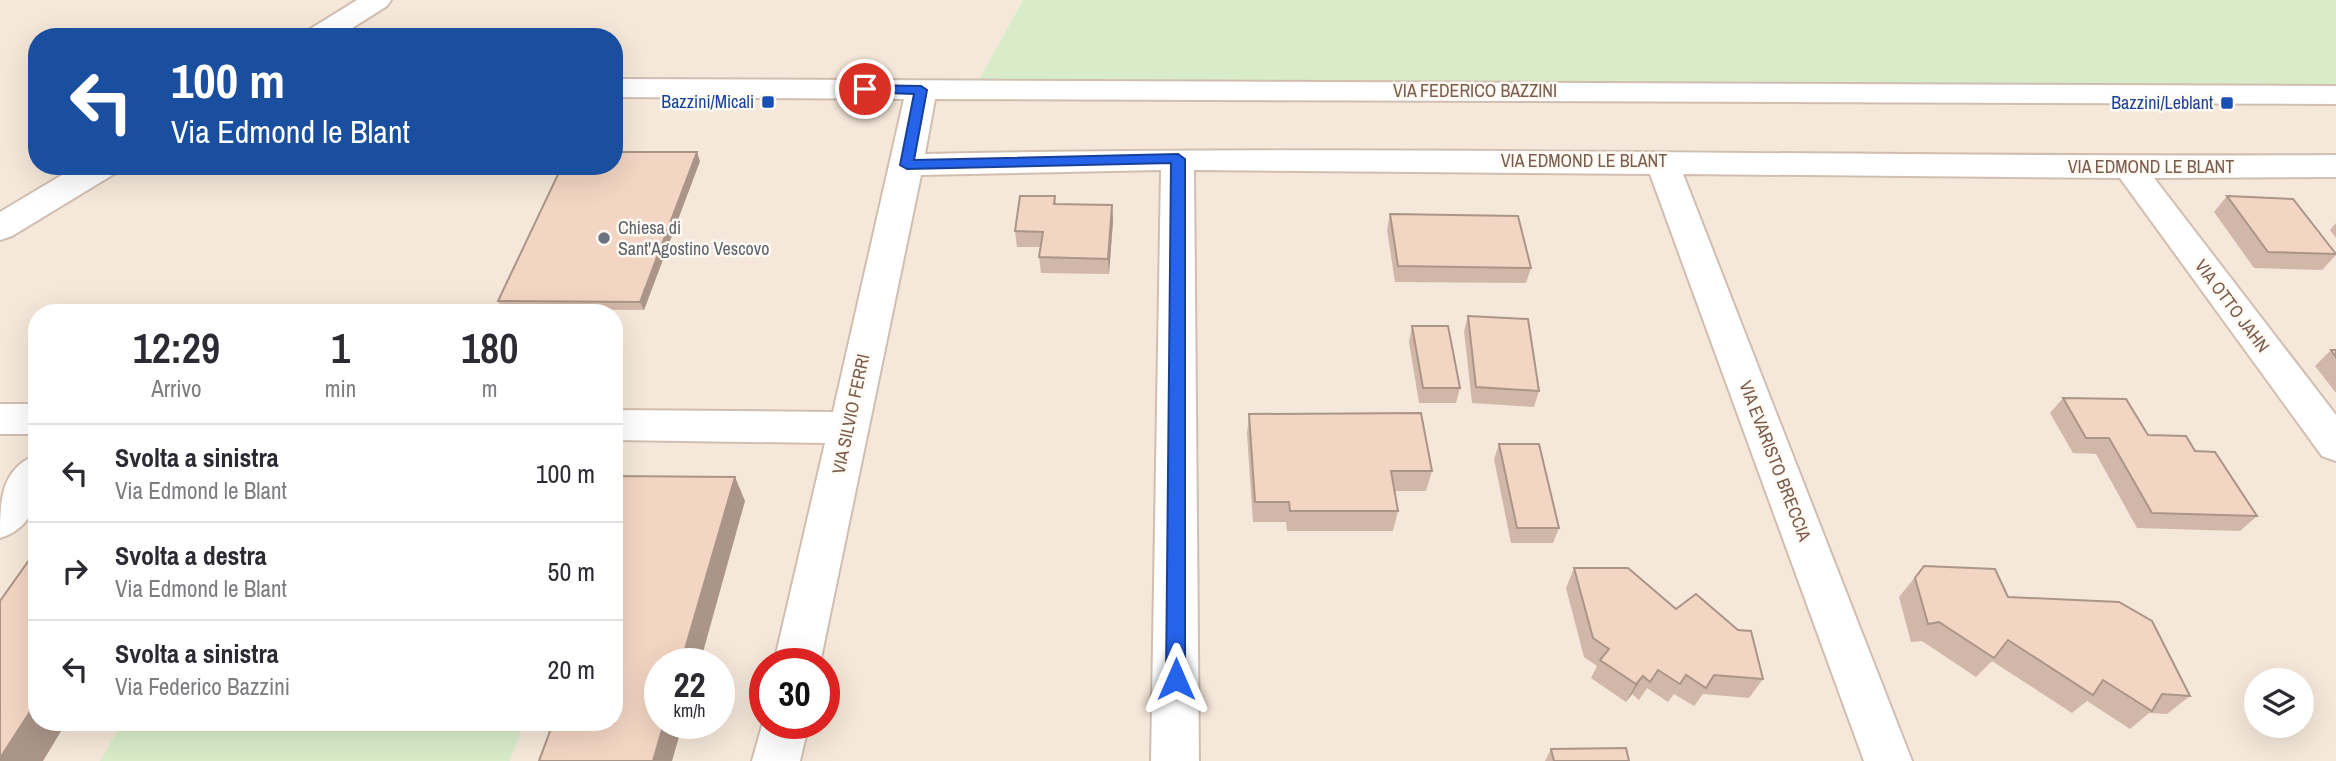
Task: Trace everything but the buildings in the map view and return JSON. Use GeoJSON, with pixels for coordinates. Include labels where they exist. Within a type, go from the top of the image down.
{"type":"FeatureCollection","features":[{"type":"Feature","properties":{"kind":"street"},"geometry":{"type":"LineString","coordinates":[[332,28],[377,0]]}},
{"type":"Feature","properties":{"kind":"street","name":"VIA FEDERICO BAZZINI"},"geometry":{"type":"LineString","coordinates":[[623,88],[2331,101]]}},
{"type":"Feature","properties":{"kind":"street"},"geometry":{"type":"LineString","coordinates":[[907,165],[921,90]]}},
{"type":"Feature","properties":{"kind":"street"},"geometry":{"type":"LineString","coordinates":[[1175,761],[1178,159]]}},
{"type":"Feature","properties":{"kind":"street","name":"VIA EDMOND LE BLANT"},"geometry":{"type":"LineString","coordinates":[[907,165],[1178,159],[2129,167],[2336,166]]}},
{"type":"Feature","properties":{"kind":"street","name":"VIA EVARISTO BRECCIA"},"geometry":{"type":"LineString","coordinates":[[1662,161],[1888,761]]}},
{"type":"Feature","properties":{"kind":"street","name":"VIA SILVIO FERRI"},"geometry":{"type":"LineString","coordinates":[[800,648],[907,165]]}},
{"type":"Feature","properties":{"kind":"street","name":"VIA OTTO JAHN"},"geometry":{"type":"LineString","coordinates":[[2129,167],[2336,445]]}},
{"type":"Feature","properties":{"kind":"street"},"geometry":{"type":"LineString","coordinates":[[0,228],[87,175]]}},
{"type":"Feature","properties":{"kind":"street"},"geometry":{"type":"LineString","coordinates":[[0,419],[28,419]]}},
{"type":"Feature","properties":{"kind":"street"},"geometry":{"type":"LineString","coordinates":[[623,425],[848,428]]}},
{"type":"Feature","properties":{"kind":"street"},"geometry":{"type":"LineString","coordinates":[[0,521],[28,483]]}},
{"type":"Feature","properties":{"kind":"street"},"geometry":{"type":"LineString","coordinates":[[776,761],[781,739]]}},
{"type":"Feature","properties":{"kind":"shaded area"},"geometry":{"type":"Polygon","coordinates":[[[0,0],[1023,0],[973,90],[2336,95],[2336,761],[0,761],[0,0]]]}},
{"type":"Feature","properties":{"kind":"green space"},"geometry":{"type":"Polygon","coordinates":[[[1023,0],[2336,0],[2336,95],[973,90],[1023,0]]]}},
{"type":"Feature","properties":{"kind":"green space"},"geometry":{"type":"Polygon","coordinates":[[[117,731],[521,731],[510,761],[100,761],[117,731]]]}},
{"type":"Feature","properties":{"kind":"place","name":"Bazzini/Micali"},"geometry":{"type":"Point","coordinates":[768,102]}},
{"type":"Feature","properties":{"kind":"place","name":"Bazzini/Leblant"},"geometry":{"type":"Point","coordinates":[2227,103]}},
{"type":"Feature","properties":{"kind":"place","name":"Chiesa di Sant'Agostino Vescovo"},"geometry":{"type":"Point","coordinates":[604,238]}},
{"type":"Feature","properties":{"kind":"route"},"geometry":{"type":"LineString","coordinates":[[865,89],[921,90],[907,165],[1178,159],[1176,679]]}}]}
